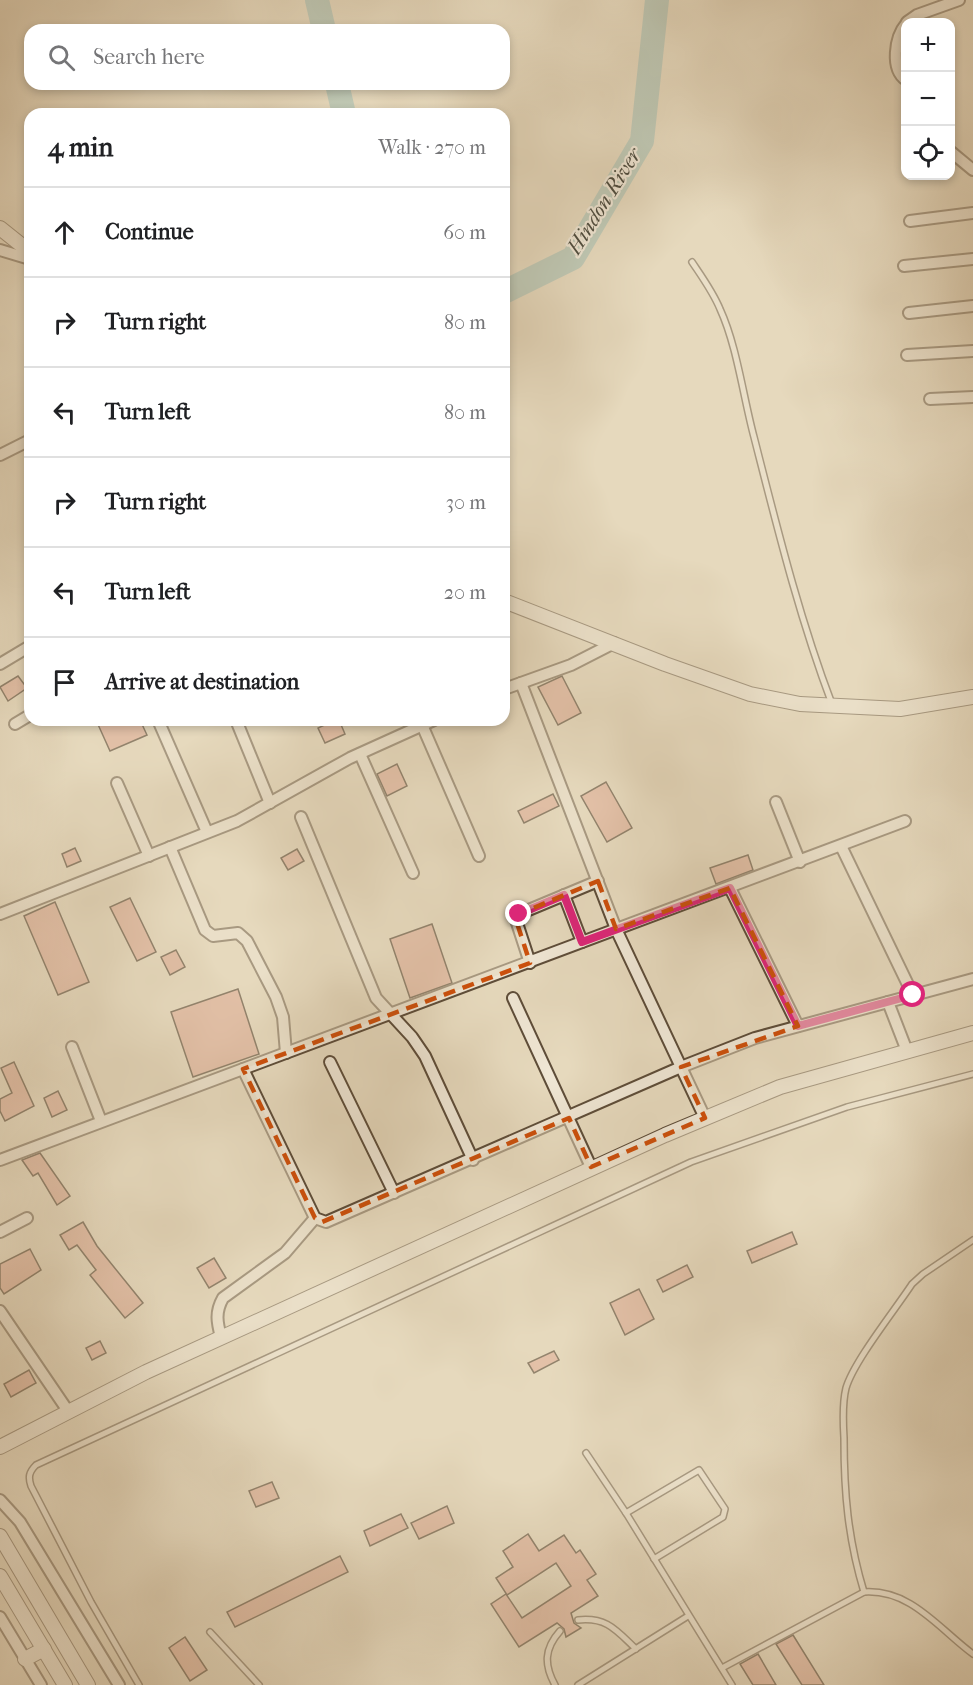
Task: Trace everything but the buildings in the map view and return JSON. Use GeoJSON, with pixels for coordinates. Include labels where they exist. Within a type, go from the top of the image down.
{"type":"FeatureCollection","features":[{"type":"Feature","properties":{"kind":"street"},"geometry":{"type":"LineString","coordinates":[[913,18],[959,0]]}},
{"type":"Feature","properties":{"kind":"street"},"geometry":{"type":"LineString","coordinates":[[901,33],[898,38],[896,63],[901,75]]}},
{"type":"Feature","properties":{"kind":"street"},"geometry":{"type":"LineString","coordinates":[[955,154],[973,170]]}},
{"type":"Feature","properties":{"kind":"street"},"geometry":{"type":"LineString","coordinates":[[910,221],[973,213]]}},
{"type":"Feature","properties":{"kind":"street"},"geometry":{"type":"LineString","coordinates":[[0,228],[24,247]]}},
{"type":"Feature","properties":{"kind":"street"},"geometry":{"type":"LineString","coordinates":[[0,250],[24,257]]}},
{"type":"Feature","properties":{"kind":"street"},"geometry":{"type":"LineString","coordinates":[[904,266],[973,259]]}},
{"type":"Feature","properties":{"kind":"street"},"geometry":{"type":"LineString","coordinates":[[909,313],[973,306]]}},
{"type":"Feature","properties":{"kind":"street"},"geometry":{"type":"LineString","coordinates":[[907,355],[973,351]]}},
{"type":"Feature","properties":{"kind":"street"},"geometry":{"type":"LineString","coordinates":[[930,399],[973,397]]}},
{"type":"Feature","properties":{"kind":"street"},"geometry":{"type":"LineString","coordinates":[[0,455],[24,443]]}},
{"type":"Feature","properties":{"kind":"street"},"geometry":{"type":"LineString","coordinates":[[510,603],[750,694],[800,704],[900,709],[973,697]]}},
{"type":"Feature","properties":{"kind":"street"},"geometry":{"type":"LineString","coordinates":[[510,687],[571,665],[614,643]]}},
{"type":"Feature","properties":{"kind":"street"},"geometry":{"type":"LineString","coordinates":[[0,664],[24,650]]}},
{"type":"Feature","properties":{"kind":"street"},"geometry":{"type":"LineString","coordinates":[[521,683],[616,929],[705,1118]]}},
{"type":"Feature","properties":{"kind":"street"},"geometry":{"type":"LineString","coordinates":[[15,724],[24,719]]}},
{"type":"Feature","properties":{"kind":"street"},"geometry":{"type":"LineString","coordinates":[[161,726],[207,832]]}},
{"type":"Feature","properties":{"kind":"street"},"geometry":{"type":"LineString","coordinates":[[238,726],[270,803]]}},
{"type":"Feature","properties":{"kind":"street"},"geometry":{"type":"LineString","coordinates":[[0,914],[237,821],[360,754],[420,726]]}},
{"type":"Feature","properties":{"kind":"street"},"geometry":{"type":"LineString","coordinates":[[422,726],[479,856]]}},
{"type":"Feature","properties":{"kind":"street"},"geometry":{"type":"LineString","coordinates":[[360,754],[413,873]]}},
{"type":"Feature","properties":{"kind":"street"},"geometry":{"type":"LineString","coordinates":[[117,783],[150,856]]}},
{"type":"Feature","properties":{"kind":"street"},"geometry":{"type":"LineString","coordinates":[[776,802],[800,862]]}},
{"type":"Feature","properties":{"kind":"street"},"geometry":{"type":"LineString","coordinates":[[301,817],[376,998],[424,1056],[473,1160]]}},
{"type":"Feature","properties":{"kind":"street"},"geometry":{"type":"LineString","coordinates":[[0,1160],[905,821]]}},
{"type":"Feature","properties":{"kind":"street"},"geometry":{"type":"LineString","coordinates":[[842,846],[913,995]]}},
{"type":"Feature","properties":{"kind":"street"},"geometry":{"type":"LineString","coordinates":[[170,847],[205,930],[213,936],[234,933],[242,936],[266,974],[283,1017],[286,1053]]}},
{"type":"Feature","properties":{"kind":"street"},"geometry":{"type":"LineString","coordinates":[[530,963],[516,920],[517,916],[598,881]]}},
{"type":"Feature","properties":{"kind":"street"},"geometry":{"type":"LineString","coordinates":[[730,888],[798,1026]]}},
{"type":"Feature","properties":{"kind":"street"},"geometry":{"type":"LineString","coordinates":[[564,895],[582,942]]}},
{"type":"Feature","properties":{"kind":"street"},"geometry":{"type":"LineString","coordinates":[[243,1069],[315,1218],[327,1222],[681,1067],[755,1038],[973,979]]}},
{"type":"Feature","properties":{"kind":"street"},"geometry":{"type":"LineString","coordinates":[[513,998],[591,1167]]}},
{"type":"Feature","properties":{"kind":"street"},"geometry":{"type":"LineString","coordinates":[[888,1002],[907,1051]]}},
{"type":"Feature","properties":{"kind":"street"},"geometry":{"type":"LineString","coordinates":[[0,1447],[68,1411],[221,1337],[591,1167],[705,1118],[780,1087],[973,1033]]}},
{"type":"Feature","properties":{"kind":"street"},"geometry":{"type":"LineString","coordinates":[[72,1047],[101,1121]]}},
{"type":"Feature","properties":{"kind":"street"},"geometry":{"type":"LineString","coordinates":[[330,1062],[394,1193]]}},
{"type":"Feature","properties":{"kind":"street"},"geometry":{"type":"LineString","coordinates":[[0,1232],[27,1218]]}},
{"type":"Feature","properties":{"kind":"street"},"geometry":{"type":"LineString","coordinates":[[221,1337],[217,1308],[223,1298],[285,1253],[315,1218]]}},
{"type":"Feature","properties":{"kind":"street"},"geometry":{"type":"LineString","coordinates":[[0,1311],[68,1411]]}},
{"type":"Feature","properties":{"kind":"street"},"geometry":{"type":"LineString","coordinates":[[0,1500],[21,1522],[119,1685]]}},
{"type":"Feature","properties":{"kind":"street"},"geometry":{"type":"LineString","coordinates":[[0,1536],[88,1685]]}},
{"type":"Feature","properties":{"kind":"street"},"geometry":{"type":"LineString","coordinates":[[0,1576],[65,1685]]}},
{"type":"Feature","properties":{"kind":"street"},"geometry":{"type":"LineString","coordinates":[[0,1617],[41,1685]]}},
{"type":"Feature","properties":{"kind":"street"},"geometry":{"type":"LineString","coordinates":[[25,1659],[44,1649]]}},
{"type":"Feature","properties":{"kind":"lane"},"geometry":{"type":"LineString","coordinates":[[692,262],[720,308],[731,338],[740,383],[793,584],[816,662],[833,707]]}},
{"type":"Feature","properties":{"kind":"lane"},"geometry":{"type":"LineString","coordinates":[[140,1685],[91,1602],[31,1486],[28,1479],[30,1470],[36,1465],[691,1162],[847,1107],[973,1074]]}},
{"type":"Feature","properties":{"kind":"lane"},"geometry":{"type":"LineString","coordinates":[[864,1592],[849,1540],[844,1486],[843,1406],[846,1388],[854,1370],[912,1284],[922,1274],[973,1240]]}},
{"type":"Feature","properties":{"kind":"lane"},"geometry":{"type":"LineString","coordinates":[[586,1453],[626,1513],[732,1685]]}},
{"type":"Feature","properties":{"kind":"lane"},"geometry":{"type":"LineString","coordinates":[[626,1513],[699,1470],[725,1509],[723,1517],[654,1559]]}},
{"type":"Feature","properties":{"kind":"lane"},"geometry":{"type":"LineString","coordinates":[[722,1668],[864,1592],[879,1592],[905,1600],[929,1616],[973,1654]]}},
{"type":"Feature","properties":{"kind":"lane"},"geometry":{"type":"LineString","coordinates":[[578,1685],[688,1616]]}},
{"type":"Feature","properties":{"kind":"lane"},"geometry":{"type":"LineString","coordinates":[[578,1620],[595,1618],[609,1624],[636,1649]]}},
{"type":"Feature","properties":{"kind":"lane"},"geometry":{"type":"LineString","coordinates":[[555,1685],[546,1658],[549,1646],[560,1631]]}},
{"type":"Feature","properties":{"kind":"lane"},"geometry":{"type":"LineString","coordinates":[[210,1632],[259,1685]]}},
{"type":"Feature","properties":{"kind":"highlighted area"},"geometry":{"type":"Polygon","coordinates":[[[598,881],[616,929],[730,888],[798,1026],[681,1067],[705,1118],[591,1167],[569,1118],[322,1222],[315,1218],[243,1069],[530,963],[516,920],[519,914],[598,881]]]}},
{"type":"Feature","properties":{"kind":"waterway","name":"Hindon River"},"geometry":{"type":"LineString","coordinates":[[317,0],[323,24]]}},
{"type":"Feature","properties":{"kind":"waterway","name":"Hindon River"},"geometry":{"type":"LineString","coordinates":[[510,289],[573,258],[642,141],[657,0]]}},
{"type":"Feature","properties":{"kind":"waterway","name":"Hindon River"},"geometry":{"type":"LineString","coordinates":[[338,90],[343,108]]}},
{"type":"Feature","properties":{"kind":"route"},"geometry":{"type":"LineString","coordinates":[[519,914],[564,895],[582,942],[730,888],[798,1026],[913,995]]}}]}
